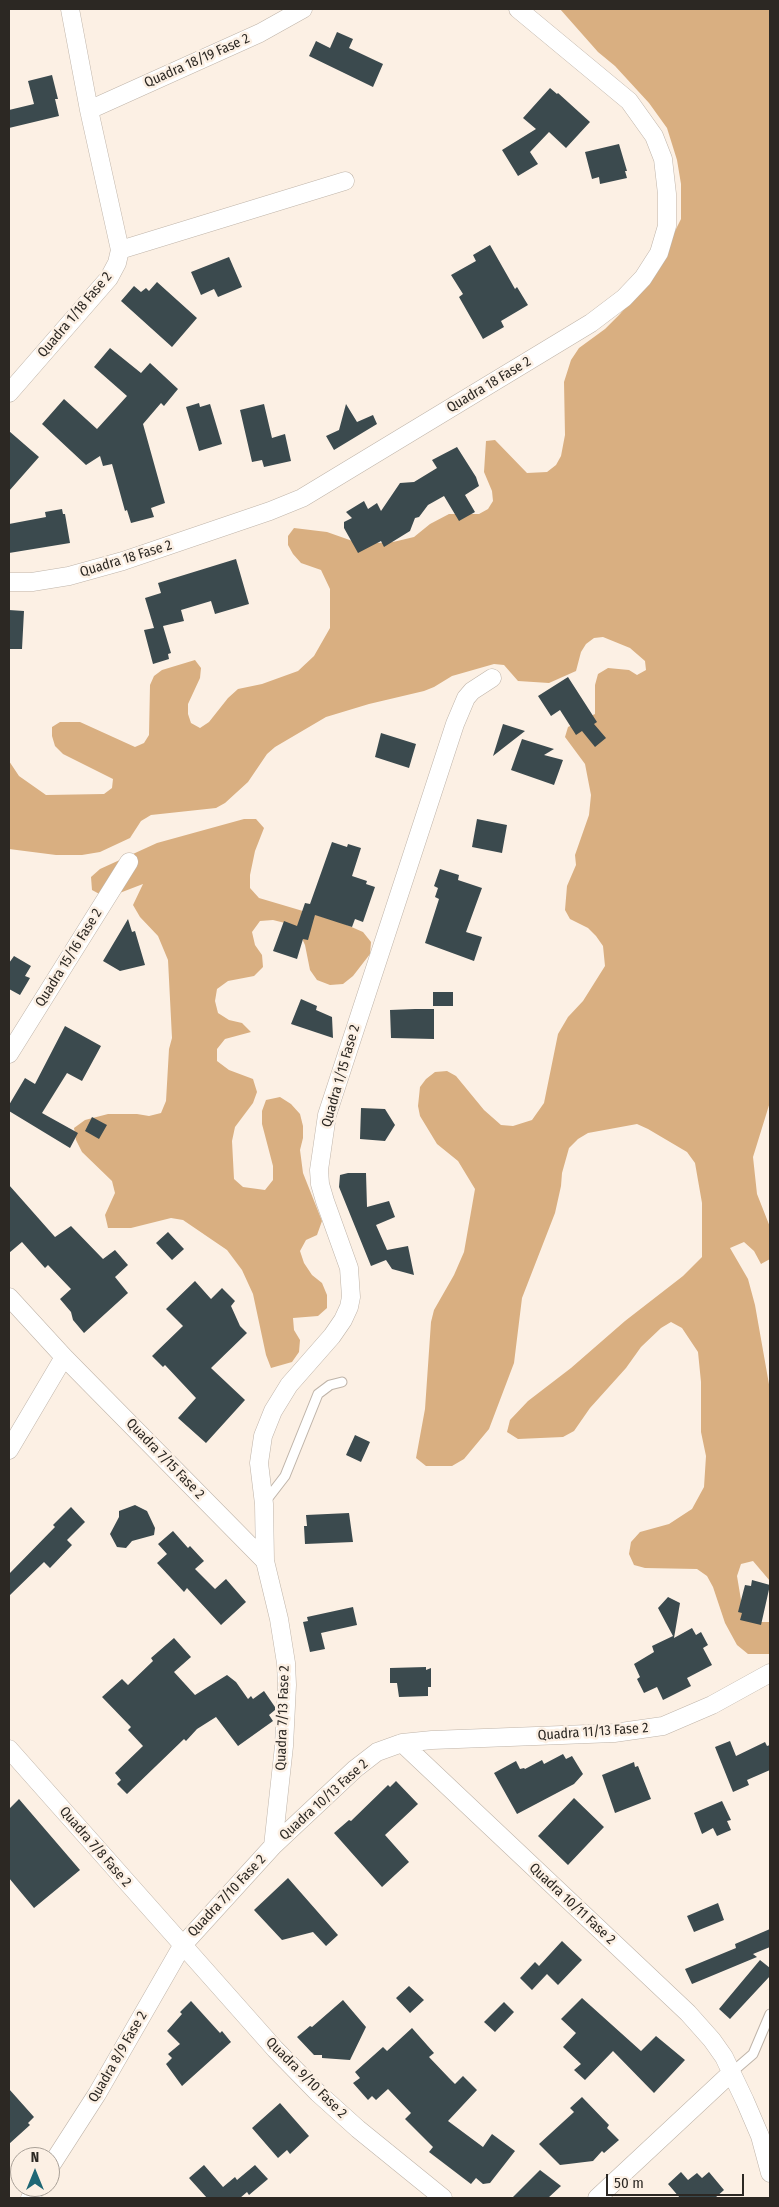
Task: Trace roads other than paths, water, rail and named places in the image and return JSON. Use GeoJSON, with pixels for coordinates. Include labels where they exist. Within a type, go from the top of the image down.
{"type":"FeatureCollection","features":[{"type":"Feature","properties":{"kind":"street"},"geometry":{"type":"LineString","coordinates":[[70,9],[89,110],[120,250],[345,181]]}},
{"type":"Feature","properties":{"kind":"street","name":"Quadra 18/19 Fase 2"},"geometry":{"type":"LineString","coordinates":[[89,110],[260,33],[303,9]]}},
{"type":"Feature","properties":{"kind":"street","name":"Quadra 18 Fase 2"},"geometry":{"type":"LineString","coordinates":[[9,582],[32,582],[69,576],[123,561],[270,511],[302,498],[591,323],[624,298],[643,278],[659,253],[667,226],[667,194],[663,159],[654,136],[629,101],[518,9]]}},
{"type":"Feature","properties":{"kind":"street","name":"Quadra 1/18 Fase 2"},"geometry":{"type":"LineString","coordinates":[[9,393],[109,278],[117,263],[120,250]]}},
{"type":"Feature","properties":{"kind":"street","name":"Quadra 1/15 Fase 2"},"geometry":{"type":"LineString","coordinates":[[265,1562],[264,1504],[259,1464],[263,1436],[273,1412],[289,1385],[332,1336],[343,1320],[351,1297],[349,1268],[320,1184],[319,1170],[327,1115],[455,724],[466,698],[481,684],[492,678]]}},
{"type":"Feature","properties":{"kind":"street","name":"Quadra 15/16 Fase 2"},"geometry":{"type":"LineString","coordinates":[[9,1054],[129,862]]}},
{"type":"Feature","properties":{"kind":"street","name":"Quadra 7/15 Fase 2"},"geometry":{"type":"LineString","coordinates":[[9,1297],[64,1357],[265,1562]]}},
{"type":"Feature","properties":{"kind":"street"},"geometry":{"type":"LineString","coordinates":[[9,1450],[64,1357]]}},
{"type":"Feature","properties":{"kind":"street","name":"Quadra 7/13 Fase 2"},"geometry":{"type":"LineString","coordinates":[[265,1562],[279,1619],[286,1663],[287,1685],[284,1746],[273,1846]]}},
{"type":"Feature","properties":{"kind":"street","name":"Quadra 11/13 Fase 2"},"geometry":{"type":"LineString","coordinates":[[402,1743],[638,1731],[663,1726],[682,1719],[770,1673]]}},
{"type":"Feature","properties":{"kind":"street","name":"Quadra 10/13 Fase 2"},"geometry":{"type":"LineString","coordinates":[[273,1846],[355,1769],[377,1752],[402,1743]]}},
{"type":"Feature","properties":{"kind":"street","name":"Quadra 10/11 Fase 2"},"geometry":{"type":"LineString","coordinates":[[402,1743],[688,2013],[712,2040],[724,2057],[760,2136],[770,2172]]}},
{"type":"Feature","properties":{"kind":"street","name":"Quadra 7/8 Fase 2"},"geometry":{"type":"LineString","coordinates":[[9,1749],[182,1946]]}},
{"type":"Feature","properties":{"kind":"street","name":"Quadra 7/10 Fase 2"},"geometry":{"type":"LineString","coordinates":[[182,1946],[273,1846]]}},
{"type":"Feature","properties":{"kind":"street","name":"Quadra 8/9 Fase 2"},"geometry":{"type":"LineString","coordinates":[[60,2151],[97,2094],[182,1946]]}},
{"type":"Feature","properties":{"kind":"street","name":"Quadra 9/10 Fase 2"},"geometry":{"type":"LineString","coordinates":[[182,1946],[274,2049],[318,2093],[443,2198]]}},
{"type":"Feature","properties":{"kind":"street"},"geometry":{"type":"LineString","coordinates":[[597,2198],[731,2073]]}},
{"type":"Feature","properties":{"kind":"lane"},"geometry":{"type":"LineString","coordinates":[[264,1504],[284,1476],[318,1394],[330,1385],[342,1382]]}},
{"type":"Feature","properties":{"kind":"lane"},"geometry":{"type":"LineString","coordinates":[[731,2073],[753,2054],[770,2014]]}}]}
